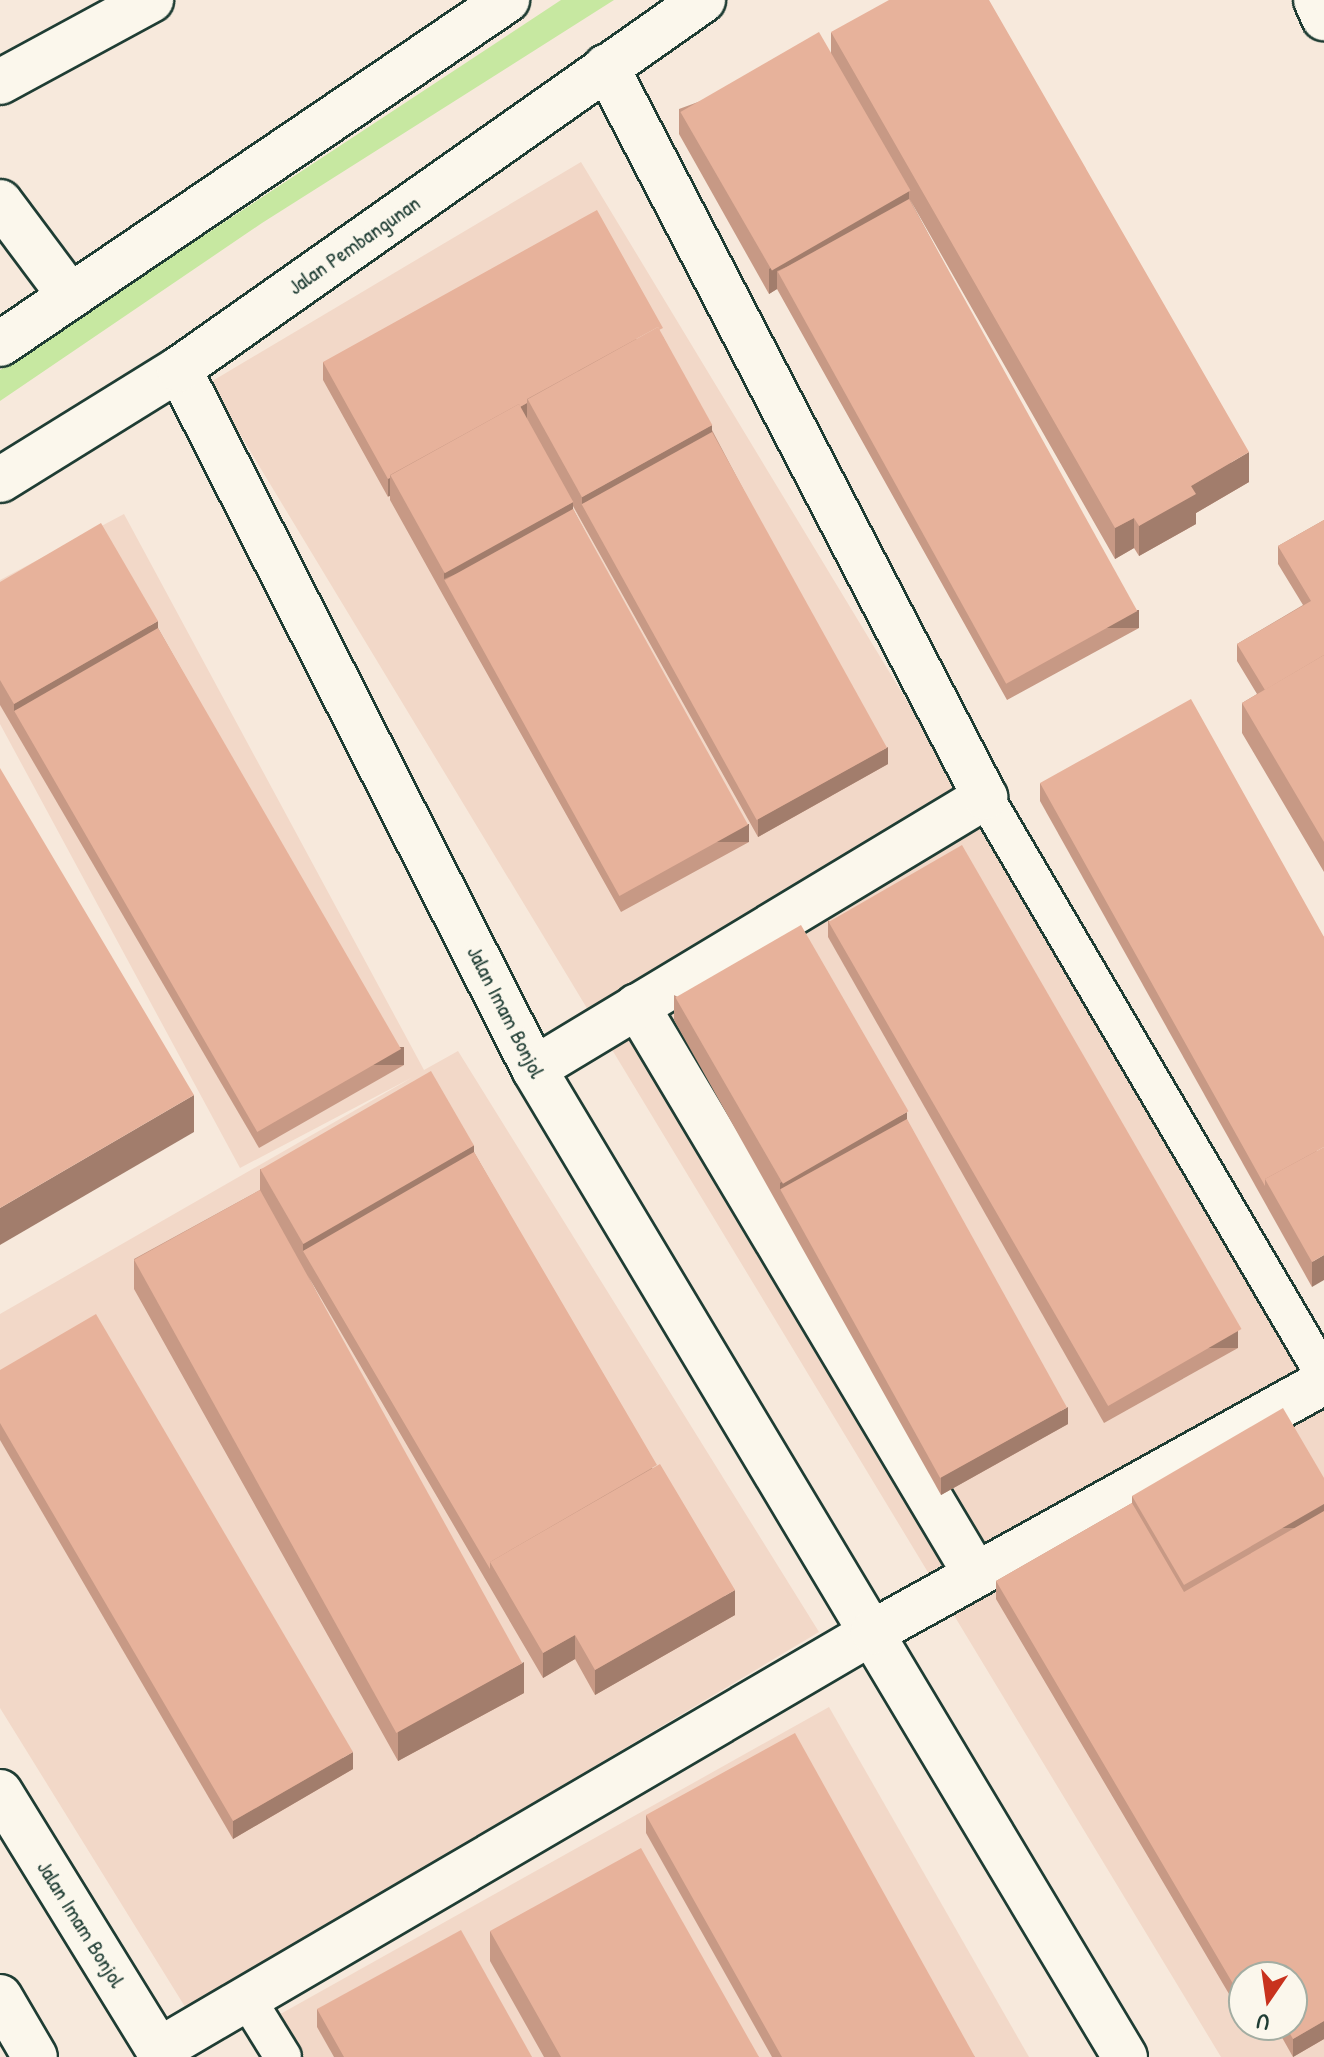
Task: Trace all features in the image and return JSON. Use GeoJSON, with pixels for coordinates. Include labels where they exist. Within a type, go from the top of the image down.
{"type":"FeatureCollection","features":[{"type":"Feature","properties":{"kind":"street"},"geometry":{"type":"LineString","coordinates":[[0,82],[151,0]]}},
{"type":"Feature","properties":{"kind":"street"},"geometry":{"type":"LineString","coordinates":[[0,344],[67,292],[507,0]]}},
{"type":"Feature","properties":{"kind":"street","name":"Jalan Pembangunan"},"geometry":{"type":"LineString","coordinates":[[0,480],[179,369],[703,0]]}},
{"type":"Feature","properties":{"kind":"street"},"geometry":{"type":"LineString","coordinates":[[1316,0],[1324,18]]}},
{"type":"Feature","properties":{"kind":"street"},"geometry":{"type":"LineString","coordinates":[[534,1069],[985,797],[606,66]]}},
{"type":"Feature","properties":{"kind":"street"},"geometry":{"type":"LineString","coordinates":[[0,202],[67,292]]}},
{"type":"Feature","properties":{"kind":"street","name":"Jalan Imam Bonjol"},"geometry":{"type":"LineString","coordinates":[[179,369],[534,1069],[1125,2057]]}},
{"type":"Feature","properties":{"kind":"street"},"geometry":{"type":"LineString","coordinates":[[637,1006],[976,1575]]}},
{"type":"Feature","properties":{"kind":"street"},"geometry":{"type":"LineString","coordinates":[[161,2054],[246,1997],[873,1632],[1324,1382]]}},
{"type":"Feature","properties":{"kind":"street","name":"Jalan Imam Bonjol"},"geometry":{"type":"LineString","coordinates":[[0,1792],[161,2054]]}},
{"type":"Feature","properties":{"kind":"street"},"geometry":{"type":"LineString","coordinates":[[0,1997],[35,2057]]}},
{"type":"Feature","properties":{"kind":"lane"},"geometry":{"type":"LineString","coordinates":[[985,797],[1324,1375]]}},
{"type":"Feature","properties":{"kind":"lane"},"geometry":{"type":"LineString","coordinates":[[246,1997],[283,2057]]}},
{"type":"Feature","properties":{"kind":"shaded area"},"geometry":{"type":"Polygon","coordinates":[[[581,162],[1324,1391],[1324,2057],[1221,2057],[209,383],[581,162]]]}},
{"type":"Feature","properties":{"kind":"shaded area"},"geometry":{"type":"Polygon","coordinates":[[[124,514],[424,1070],[458,1051],[819,1632],[187,2010],[0,1708],[0,1314],[413,1077],[240,1168],[0,724],[0,580],[124,514]]]}},
{"type":"Feature","properties":{"kind":"shaded area"},"geometry":{"type":"Polygon","coordinates":[[[829,1707],[1029,2057],[297,2057],[275,2017],[829,1707]]]}},
{"type":"Feature","properties":{"kind":"green space"},"geometry":{"type":"Polygon","coordinates":[[[561,0],[614,0],[262,223],[0,401],[0,370],[561,0]]]}},
{"type":"Feature","properties":{"kind":"building"},"geometry":{"type":"Polygon","coordinates":[[[889,0],[989,0],[1249,452],[1191,486],[1196,494],[1139,526],[1134,518],[1115,528],[831,32],[889,0]]]}},
{"type":"Feature","properties":{"kind":"building"},"geometry":{"type":"Polygon","coordinates":[[[819,32],[910,190],[772,270],[680,112],[819,32]]]}},
{"type":"Feature","properties":{"kind":"building"},"geometry":{"type":"Polygon","coordinates":[[[909,199],[1137,611],[1006,684],[778,272],[909,199]]]}},
{"type":"Feature","properties":{"kind":"building"},"geometry":{"type":"Polygon","coordinates":[[[597,210],[663,328],[659,330],[658,327],[527,399],[527,403],[520,407],[519,404],[390,475],[388,479],[323,362],[597,210]]]}},
{"type":"Feature","properties":{"kind":"building"},"geometry":{"type":"Polygon","coordinates":[[[658,327],[712,425],[582,497],[528,399],[658,327]]]}},
{"type":"Feature","properties":{"kind":"building"},"geometry":{"type":"Polygon","coordinates":[[[519,404],[573,502],[445,573],[390,475],[519,404]]]}},
{"type":"Feature","properties":{"kind":"building"},"geometry":{"type":"Polygon","coordinates":[[[712,432],[887,748],[757,820],[582,504],[712,432]]]}},
{"type":"Feature","properties":{"kind":"building"},"geometry":{"type":"Polygon","coordinates":[[[573,509],[748,825],[619,896],[444,580],[573,509]]]}},
{"type":"Feature","properties":{"kind":"building"},"geometry":{"type":"Polygon","coordinates":[[[1324,520],[1324,655],[1265,690],[1237,644],[1311,601],[1278,546],[1324,520]]]}},
{"type":"Feature","properties":{"kind":"building"},"geometry":{"type":"Polygon","coordinates":[[[101,523],[158,621],[14,704],[0,680],[0,582],[101,523]]]}},
{"type":"Feature","properties":{"kind":"building"},"geometry":{"type":"Polygon","coordinates":[[[158,628],[401,1049],[257,1132],[14,711],[158,628]]]}},
{"type":"Feature","properties":{"kind":"building"},"geometry":{"type":"Polygon","coordinates":[[[1324,655],[1324,842],[1242,703],[1324,655]]]}},
{"type":"Feature","properties":{"kind":"building"},"geometry":{"type":"Polygon","coordinates":[[[1191,699],[1324,937],[1324,1147],[1265,1179],[1265,1186],[1040,783],[1191,699]]]}},
{"type":"Feature","properties":{"kind":"building"},"geometry":{"type":"Polygon","coordinates":[[[0,768],[194,1095],[0,1208],[0,768]]]}},
{"type":"Feature","properties":{"kind":"building"},"geometry":{"type":"Polygon","coordinates":[[[962,845],[1242,1329],[1108,1406],[829,922],[962,845]]]}},
{"type":"Feature","properties":{"kind":"building"},"geometry":{"type":"Polygon","coordinates":[[[801,925],[908,1111],[783,1184],[675,997],[801,925]]]}},
{"type":"Feature","properties":{"kind":"building"},"geometry":{"type":"Polygon","coordinates":[[[431,1071],[474,1145],[303,1244],[260,1170],[431,1071]]]}},
{"type":"Feature","properties":{"kind":"building"},"geometry":{"type":"Polygon","coordinates":[[[907,1119],[1067,1408],[940,1478],[780,1189],[907,1119]]]}},
{"type":"Feature","properties":{"kind":"building"},"geometry":{"type":"Polygon","coordinates":[[[1324,1147],[1324,1255],[1312,1262],[1265,1179],[1324,1147]]]}},
{"type":"Feature","properties":{"kind":"building"},"geometry":{"type":"Polygon","coordinates":[[[474,1152],[657,1465],[490,1562],[490,1569],[303,1251],[474,1152]]]}},
{"type":"Feature","properties":{"kind":"building"},"geometry":{"type":"Polygon","coordinates":[[[260,1190],[522,1663],[396,1733],[134,1260],[260,1190]]]}},
{"type":"Feature","properties":{"kind":"building"},"geometry":{"type":"Polygon","coordinates":[[[96,1314],[353,1752],[233,1821],[0,1423],[0,1370],[96,1314]]]}},
{"type":"Feature","properties":{"kind":"building"},"geometry":{"type":"Polygon","coordinates":[[[1283,1408],[1324,1478],[1324,1504],[1184,1585],[1132,1496],[1283,1408]]]}},
{"type":"Feature","properties":{"kind":"building"},"geometry":{"type":"Polygon","coordinates":[[[660,1464],[735,1590],[595,1670],[575,1635],[543,1653],[490,1562],[660,1464]]]}},
{"type":"Feature","properties":{"kind":"building"},"geometry":{"type":"Polygon","coordinates":[[[1132,1503],[1184,1592],[1324,1511],[1324,2021],[1308,2030],[1308,1961],[1228,1961],[1228,1975],[996,1581],[1132,1503]]]}},
{"type":"Feature","properties":{"kind":"building"},"geometry":{"type":"Polygon","coordinates":[[[795,1733],[975,2057],[782,2057],[646,1815],[795,1733]]]}},
{"type":"Feature","properties":{"kind":"building"},"geometry":{"type":"Polygon","coordinates":[[[641,1848],[759,2057],[561,2057],[490,1931],[641,1848]]]}},
{"type":"Feature","properties":{"kind":"building"},"geometry":{"type":"Polygon","coordinates":[[[461,1930],[532,2057],[344,2057],[317,2009],[461,1930]]]}}]}
